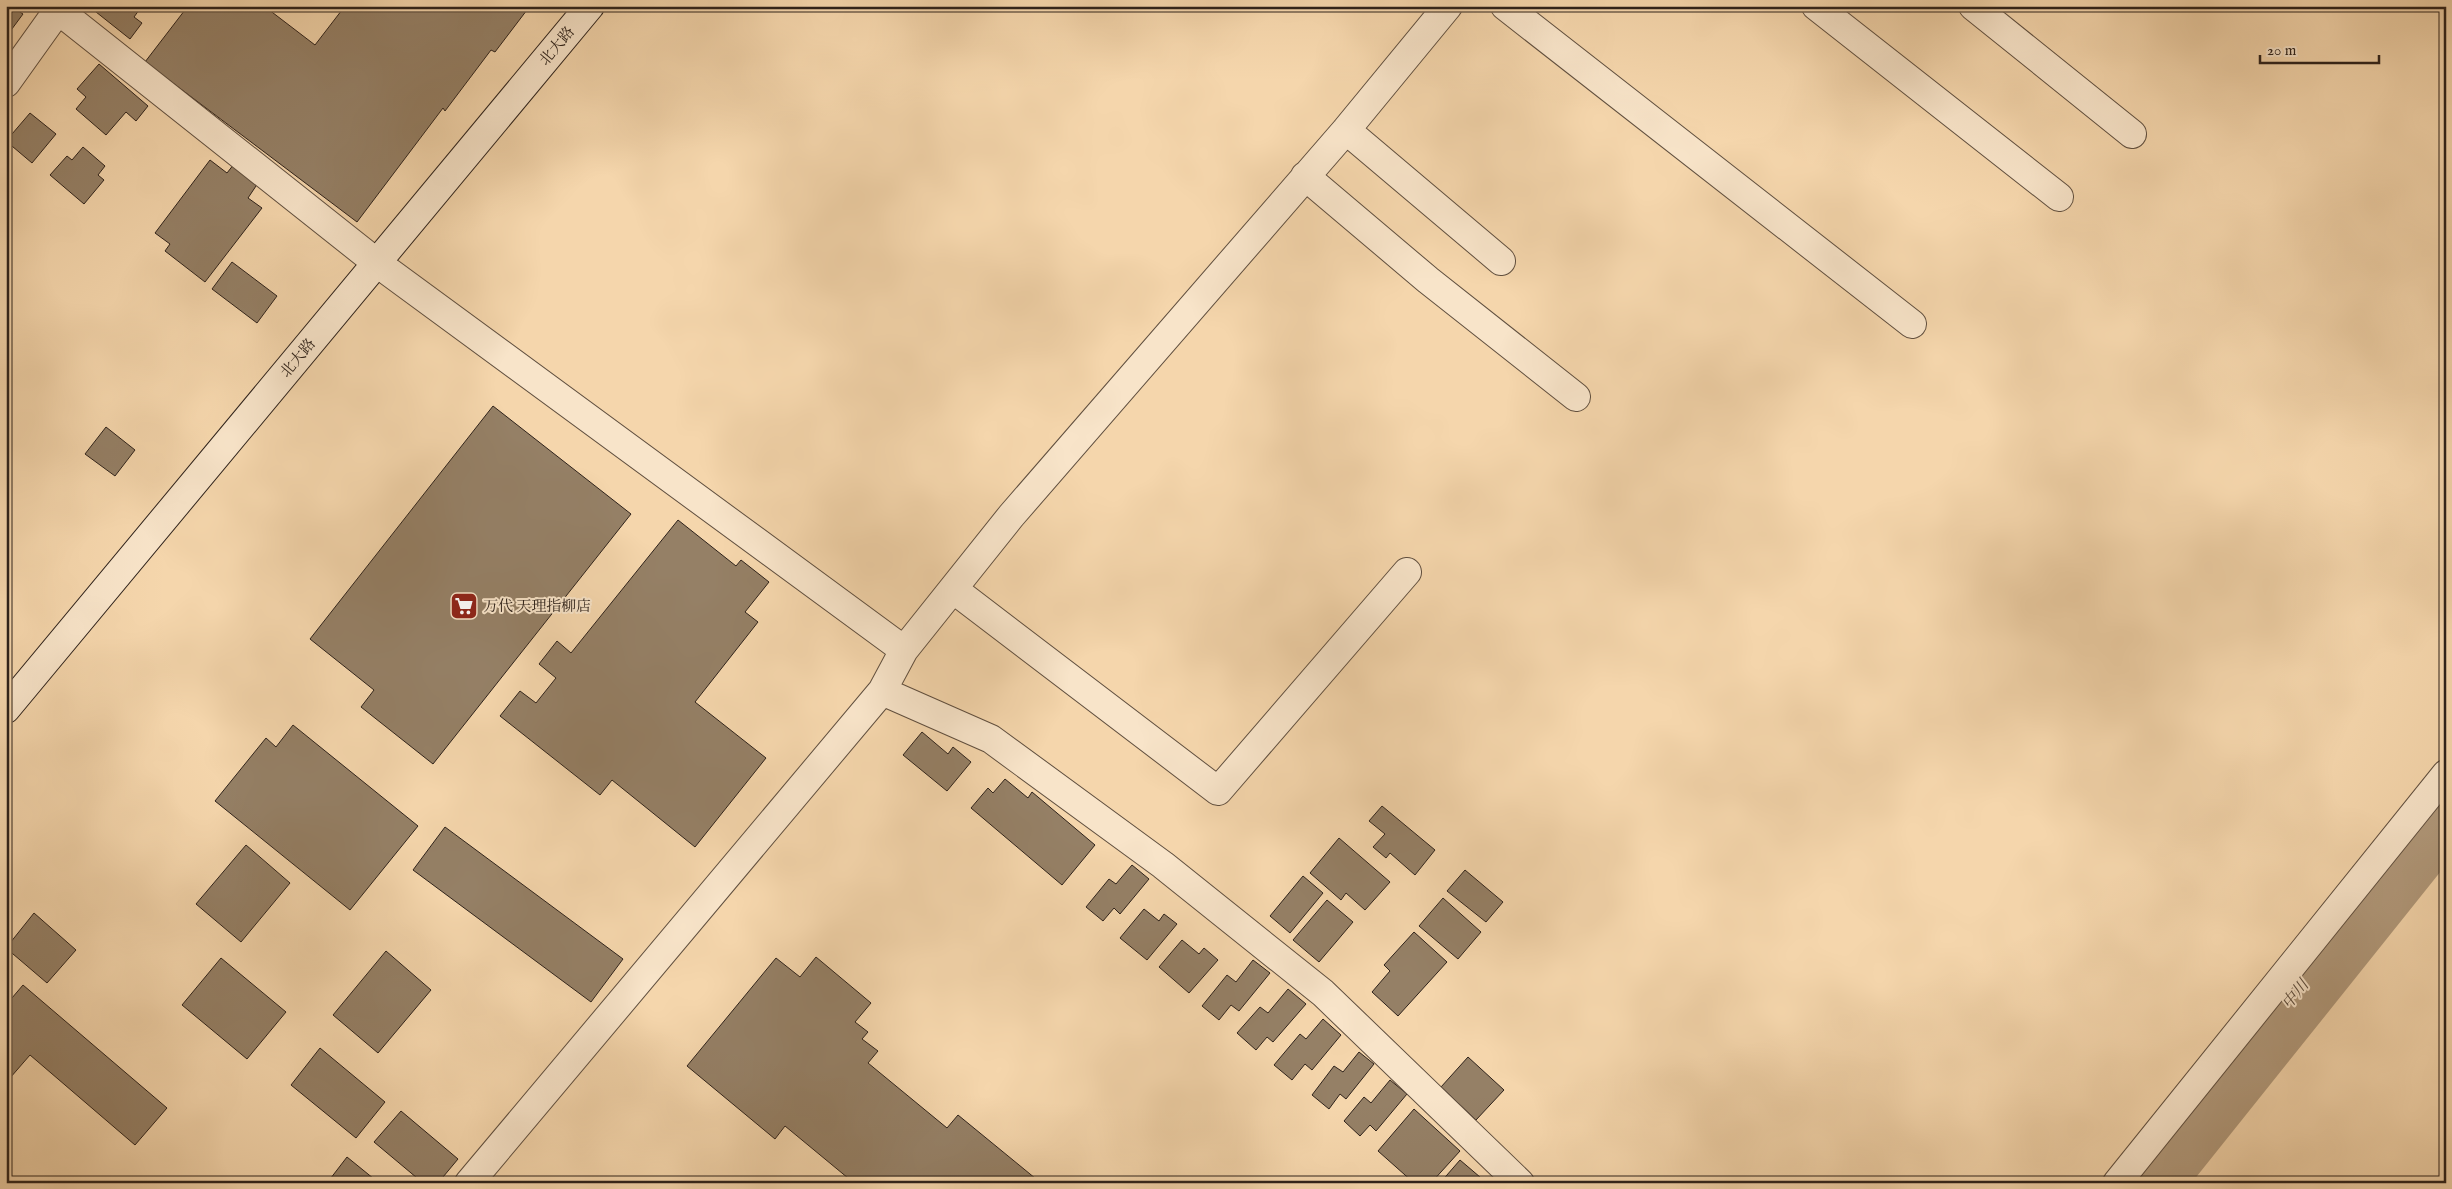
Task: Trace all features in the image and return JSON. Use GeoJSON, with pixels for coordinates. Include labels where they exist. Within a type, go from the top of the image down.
{"type":"FeatureCollection","features":[{"type":"Feature","properties":{"kind":"street","name":"北大路"},"geometry":{"type":"LineString","coordinates":[[6,709],[590,6]]}},
{"type":"Feature","properties":{"kind":"street"},"geometry":{"type":"LineString","coordinates":[[469,1183],[882,691],[904,650],[1011,516],[1346,130],[1448,6]]}},
{"type":"Feature","properties":{"kind":"street"},"geometry":{"type":"LineString","coordinates":[[1505,6],[1912,324]]}},
{"type":"Feature","properties":{"kind":"street"},"geometry":{"type":"LineString","coordinates":[[1816,6],[2059,197]]}},
{"type":"Feature","properties":{"kind":"street"},"geometry":{"type":"LineString","coordinates":[[1973,6],[2132,134]]}},
{"type":"Feature","properties":{"kind":"street"},"geometry":{"type":"LineString","coordinates":[[6,83],[60,8],[377,263],[904,650]]}},
{"type":"Feature","properties":{"kind":"street"},"geometry":{"type":"LineString","coordinates":[[1346,130],[1502,261]]}},
{"type":"Feature","properties":{"kind":"street"},"geometry":{"type":"LineString","coordinates":[[1306,176],[1428,280],[1576,397]]}},
{"type":"Feature","properties":{"kind":"street"},"geometry":{"type":"LineString","coordinates":[[952,589],[1218,790],[1407,572]]}},
{"type":"Feature","properties":{"kind":"street"},"geometry":{"type":"LineString","coordinates":[[882,691],[991,739],[1163,865],[1323,994],[1520,1183]]}},
{"type":"Feature","properties":{"kind":"street"},"geometry":{"type":"LineString","coordinates":[[2117,1183],[2446,774]]}},
{"type":"Feature","properties":{"kind":"building"},"geometry":{"type":"Polygon","coordinates":[[[6,6],[11,6],[23,14],[6,37],[6,6]]]}},
{"type":"Feature","properties":{"kind":"building"},"geometry":{"type":"Polygon","coordinates":[[[92,6],[142,6],[134,17],[142,23],[130,39],[91,8],[92,6]]]}},
{"type":"Feature","properties":{"kind":"building"},"geometry":{"type":"Polygon","coordinates":[[[188,6],[264,6],[315,45],[345,6],[530,6],[495,52],[491,50],[445,111],[443,108],[357,222],[145,62],[188,6]]]}},
{"type":"Feature","properties":{"kind":"building"},"geometry":{"type":"Polygon","coordinates":[[[99,64],[148,106],[136,121],[126,112],[106,135],[76,109],[86,97],[77,89],[99,64]]]}},
{"type":"Feature","properties":{"kind":"building"},"geometry":{"type":"Polygon","coordinates":[[[30,113],[56,134],[32,163],[6,141],[30,113]]]}},
{"type":"Feature","properties":{"kind":"building"},"geometry":{"type":"Polygon","coordinates":[[[83,147],[105,166],[98,175],[104,180],[84,204],[50,175],[67,156],[72,160],[83,147]]]}},
{"type":"Feature","properties":{"kind":"building"},"geometry":{"type":"Polygon","coordinates":[[[210,160],[227,173],[234,164],[258,183],[248,198],[262,208],[205,282],[165,251],[170,244],[155,233],[210,160]]]}},
{"type":"Feature","properties":{"kind":"building"},"geometry":{"type":"Polygon","coordinates":[[[232,262],[277,296],[257,323],[212,289],[232,262]]]}},
{"type":"Feature","properties":{"kind":"building"},"geometry":{"type":"Polygon","coordinates":[[[493,406],[631,514],[433,764],[361,707],[374,690],[310,639],[493,406]]]}},
{"type":"Feature","properties":{"kind":"building"},"geometry":{"type":"Polygon","coordinates":[[[106,427],[135,450],[115,476],[85,454],[106,427]]]}},
{"type":"Feature","properties":{"kind":"building"},"geometry":{"type":"Polygon","coordinates":[[[678,520],[736,566],[741,560],[769,582],[745,612],[758,622],[695,702],[766,758],[695,847],[612,780],[600,795],[500,716],[520,691],[536,703],[556,678],[539,664],[557,641],[571,653],[678,520]]]}},
{"type":"Feature","properties":{"kind":"building"},"geometry":{"type":"Polygon","coordinates":[[[293,725],[418,826],[350,910],[215,801],[266,738],[276,747],[293,725]]]}},
{"type":"Feature","properties":{"kind":"building"},"geometry":{"type":"Polygon","coordinates":[[[922,732],[948,754],[953,747],[971,762],[947,791],[903,755],[922,732]]]}},
{"type":"Feature","properties":{"kind":"building"},"geometry":{"type":"Polygon","coordinates":[[[1005,779],[1028,798],[1032,792],[1095,845],[1062,885],[971,808],[988,788],[993,793],[1005,779]]]}},
{"type":"Feature","properties":{"kind":"building"},"geometry":{"type":"Polygon","coordinates":[[[1382,806],[1435,850],[1415,875],[1390,853],[1386,858],[1373,847],[1385,834],[1369,821],[1382,806]]]}},
{"type":"Feature","properties":{"kind":"building"},"geometry":{"type":"Polygon","coordinates":[[[445,827],[623,959],[591,1002],[413,870],[445,827]]]}},
{"type":"Feature","properties":{"kind":"building"},"geometry":{"type":"Polygon","coordinates":[[[1339,838],[1390,882],[1365,910],[1346,893],[1341,900],[1310,873],[1339,838]]]}},
{"type":"Feature","properties":{"kind":"building"},"geometry":{"type":"Polygon","coordinates":[[[246,845],[290,883],[241,942],[196,904],[246,845]]]}},
{"type":"Feature","properties":{"kind":"building"},"geometry":{"type":"Polygon","coordinates":[[[1132,865],[1149,879],[1120,914],[1114,908],[1103,921],[1086,907],[1109,879],[1116,884],[1132,865]]]}},
{"type":"Feature","properties":{"kind":"building"},"geometry":{"type":"Polygon","coordinates":[[[1465,870],[1503,902],[1486,922],[1447,891],[1465,870]]]}},
{"type":"Feature","properties":{"kind":"building"},"geometry":{"type":"Polygon","coordinates":[[[1303,876],[1323,893],[1290,933],[1270,916],[1303,876]]]}},
{"type":"Feature","properties":{"kind":"building"},"geometry":{"type":"Polygon","coordinates":[[[1443,898],[1481,932],[1458,959],[1419,926],[1443,898]]]}},
{"type":"Feature","properties":{"kind":"building"},"geometry":{"type":"Polygon","coordinates":[[[1327,900],[1353,922],[1319,962],[1293,940],[1327,900]]]}},
{"type":"Feature","properties":{"kind":"building"},"geometry":{"type":"Polygon","coordinates":[[[1144,909],[1159,921],[1164,914],[1177,924],[1147,960],[1120,938],[1144,909]]]}},
{"type":"Feature","properties":{"kind":"building"},"geometry":{"type":"Polygon","coordinates":[[[34,913],[76,950],[47,983],[6,948],[34,913]]]}},
{"type":"Feature","properties":{"kind":"building"},"geometry":{"type":"Polygon","coordinates":[[[1414,932],[1447,962],[1398,1016],[1372,992],[1390,971],[1384,965],[1414,932]]]}},
{"type":"Feature","properties":{"kind":"building"},"geometry":{"type":"Polygon","coordinates":[[[1182,940],[1199,954],[1204,948],[1218,960],[1189,993],[1159,967],[1182,940]]]}},
{"type":"Feature","properties":{"kind":"building"},"geometry":{"type":"Polygon","coordinates":[[[386,951],[431,990],[378,1053],[333,1015],[386,951]]]}},
{"type":"Feature","properties":{"kind":"building"},"geometry":{"type":"Polygon","coordinates":[[[816,957],[871,1003],[855,1022],[868,1032],[862,1039],[878,1051],[868,1063],[947,1128],[958,1115],[1041,1183],[854,1183],[785,1126],[775,1139],[687,1066],[776,958],[800,977],[816,957]]]}},
{"type":"Feature","properties":{"kind":"building"},"geometry":{"type":"Polygon","coordinates":[[[221,958],[286,1012],[247,1059],[182,1005],[221,958]]]}},
{"type":"Feature","properties":{"kind":"building"},"geometry":{"type":"Polygon","coordinates":[[[1253,960],[1270,973],[1239,1011],[1231,1005],[1219,1020],[1202,1006],[1227,975],[1236,982],[1253,960]]]}},
{"type":"Feature","properties":{"kind":"building"},"geometry":{"type":"Polygon","coordinates":[[[23,985],[167,1108],[135,1145],[30,1055],[10,1078],[6,1075],[6,1005],[23,985]]]}},
{"type":"Feature","properties":{"kind":"building"},"geometry":{"type":"Polygon","coordinates":[[[1288,989],[1306,1004],[1273,1042],[1267,1037],[1256,1050],[1237,1033],[1260,1007],[1268,1013],[1288,989]]]}},
{"type":"Feature","properties":{"kind":"building"},"geometry":{"type":"Polygon","coordinates":[[[1323,1019],[1341,1035],[1312,1070],[1305,1064],[1292,1080],[1274,1065],[1300,1034],[1306,1039],[1323,1019]]]}},
{"type":"Feature","properties":{"kind":"building"},"geometry":{"type":"Polygon","coordinates":[[[320,1048],[385,1102],[356,1138],[291,1085],[320,1048]]]}},
{"type":"Feature","properties":{"kind":"building"},"geometry":{"type":"Polygon","coordinates":[[[1359,1052],[1374,1064],[1346,1099],[1340,1094],[1329,1109],[1312,1095],[1334,1066],[1343,1072],[1359,1052]]]}},
{"type":"Feature","properties":{"kind":"building"},"geometry":{"type":"Polygon","coordinates":[[[1468,1057],[1504,1090],[1476,1120],[1441,1087],[1468,1057]]]}},
{"type":"Feature","properties":{"kind":"building"},"geometry":{"type":"Polygon","coordinates":[[[1390,1080],[1407,1094],[1376,1131],[1370,1125],[1360,1136],[1344,1121],[1364,1097],[1371,1103],[1390,1080]]]}},
{"type":"Feature","properties":{"kind":"building"},"geometry":{"type":"Polygon","coordinates":[[[1414,1109],[1460,1151],[1431,1183],[1414,1183],[1378,1151],[1414,1109]]]}},
{"type":"Feature","properties":{"kind":"building"},"geometry":{"type":"Polygon","coordinates":[[[401,1111],[458,1159],[438,1183],[423,1183],[374,1142],[401,1111]]]}},
{"type":"Feature","properties":{"kind":"building"},"geometry":{"type":"Polygon","coordinates":[[[347,1157],[379,1183],[327,1183],[347,1157]]]}},
{"type":"Feature","properties":{"kind":"building"},"geometry":{"type":"Polygon","coordinates":[[[1460,1160],[1487,1183],[1440,1183],[1460,1160]]]}},
{"type":"Feature","properties":{"kind":"waterway","name":"中川"},"geometry":{"type":"LineString","coordinates":[[2146,1183],[2446,808]]}},
{"type":"Feature","properties":{"kind":"place","name":"万代 天理指柳店"},"geometry":{"type":"Point","coordinates":[464,606]}}]}
